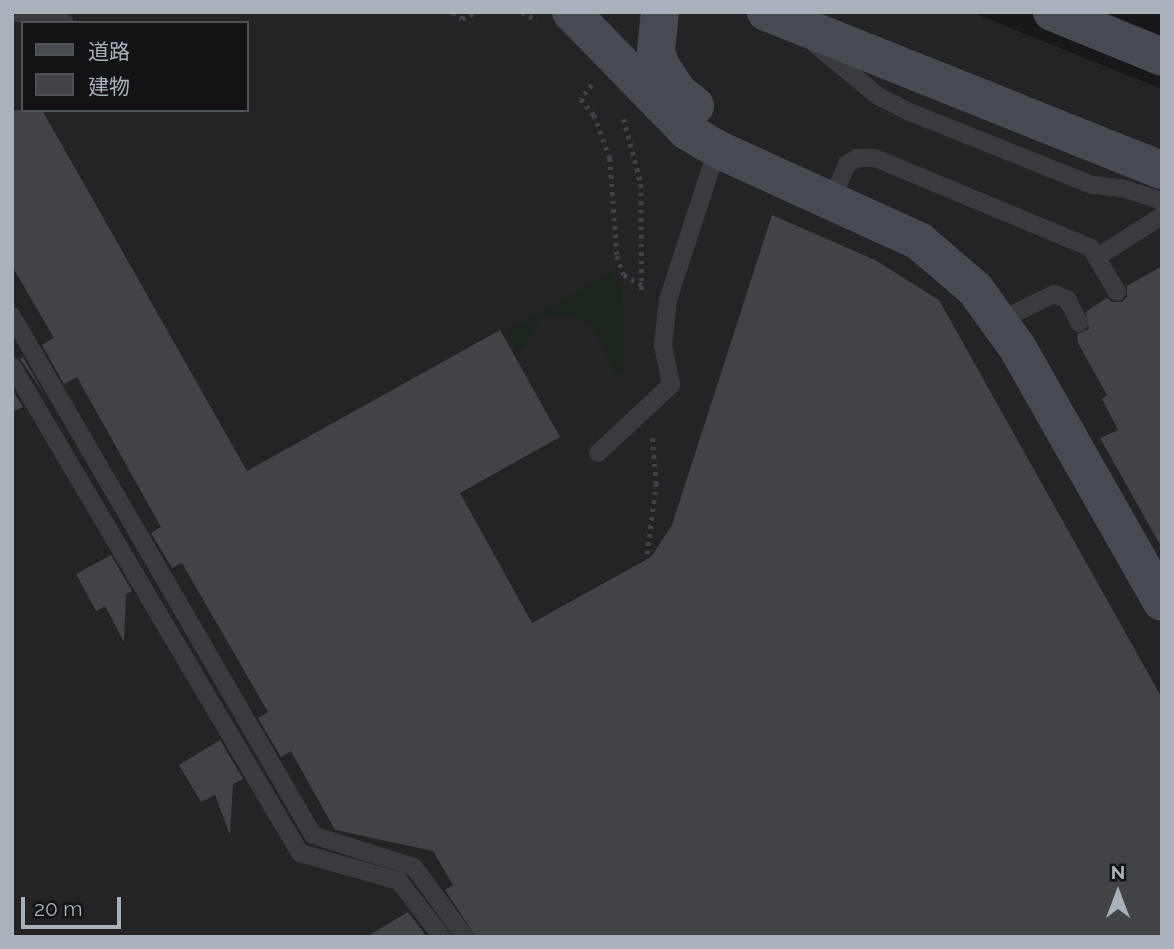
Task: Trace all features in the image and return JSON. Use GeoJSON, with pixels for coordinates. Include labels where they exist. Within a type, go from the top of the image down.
{"type":"FeatureCollection","features":[{"type":"Feature","properties":{"kind":"street"},"geometry":{"type":"LineString","coordinates":[[660,12],[656,51],[678,92],[755,151],[783,178]]}},
{"type":"Feature","properties":{"kind":"street"},"geometry":{"type":"LineString","coordinates":[[1052,12],[1162,57]]}},
{"type":"Feature","properties":{"kind":"street"},"geometry":{"type":"LineString","coordinates":[[776,16],[1162,170]]}},
{"type":"Feature","properties":{"kind":"street"},"geometry":{"type":"LineString","coordinates":[[558,20],[621,60],[662,109],[687,131],[717,149],[919,241],[975,289],[1024,359],[1162,602]]}},
{"type":"Feature","properties":{"kind":"lane"},"geometry":{"type":"LineString","coordinates":[[14,12],[56,21]]}},
{"type":"Feature","properties":{"kind":"lane"},"geometry":{"type":"LineString","coordinates":[[776,16],[878,96],[912,113],[1092,185],[1122,188],[1162,201]]}},
{"type":"Feature","properties":{"kind":"lane"},"geometry":{"type":"LineString","coordinates":[[598,453],[671,385],[663,345],[668,300],[717,149]]}},
{"type":"Feature","properties":{"kind":"lane"},"geometry":{"type":"LineString","coordinates":[[831,201],[847,164],[857,159],[875,159],[1091,248],[1117,292]]}},
{"type":"Feature","properties":{"kind":"lane"},"geometry":{"type":"LineString","coordinates":[[1097,257],[1162,216]]}},
{"type":"Feature","properties":{"kind":"lane"},"geometry":{"type":"LineString","coordinates":[[999,321],[1054,294],[1067,299],[1079,323]]}},
{"type":"Feature","properties":{"kind":"lane"},"geometry":{"type":"LineString","coordinates":[[12,316],[313,835],[414,867],[465,937]]}},
{"type":"Feature","properties":{"kind":"lane"},"geometry":{"type":"LineString","coordinates":[[12,366],[300,853],[399,881],[442,937]]}},
{"type":"Feature","properties":{"kind":"path"},"geometry":{"type":"LineString","coordinates":[[453,12],[462,19],[475,12]]}},
{"type":"Feature","properties":{"kind":"path"},"geometry":{"type":"LineString","coordinates":[[522,12],[558,20]]}},
{"type":"Feature","properties":{"kind":"path"},"geometry":{"type":"LineString","coordinates":[[585,76],[593,86],[581,99],[594,115],[610,158],[617,256],[624,275],[642,285],[641,184],[622,110]]}},
{"type":"Feature","properties":{"kind":"shaded area"},"geometry":{"type":"Polygon","coordinates":[[[12,12],[971,12],[1162,89],[1162,937],[12,937],[12,12]]]}},
{"type":"Feature","properties":{"kind":"shaded area"},"geometry":{"type":"Polygon","coordinates":[[[611,272],[619,283],[624,310],[624,375],[614,371],[592,325],[570,316],[550,316],[538,322],[522,348],[516,352],[506,332],[611,272]]]}},
{"type":"Feature","properties":{"kind":"building"},"geometry":{"type":"Polygon","coordinates":[[[12,110],[43,112],[247,471],[500,330],[560,437],[460,493],[532,623],[651,557],[672,525],[772,215],[875,260],[939,300],[1162,698],[1162,937],[476,937],[445,890],[453,885],[433,851],[335,830],[291,751],[281,757],[258,718],[268,712],[182,563],[172,568],[151,533],[161,527],[77,377],[64,384],[42,345],[54,338],[12,266],[12,110]]]}},
{"type":"Feature","properties":{"kind":"building"},"geometry":{"type":"Polygon","coordinates":[[[1162,266],[1162,548],[1100,438],[1118,430],[1102,399],[1107,395],[1078,343],[1077,334],[1089,329],[1086,312],[1091,308],[1107,298],[1112,302],[1122,302],[1127,297],[1127,286],[1162,266]]]}},
{"type":"Feature","properties":{"kind":"building"},"geometry":{"type":"Polygon","coordinates":[[[23,357],[45,395],[20,359],[23,357]]]}},
{"type":"Feature","properties":{"kind":"building"},"geometry":{"type":"Polygon","coordinates":[[[12,389],[23,407],[12,412],[12,389]]]}},
{"type":"Feature","properties":{"kind":"building"},"geometry":{"type":"Polygon","coordinates":[[[111,555],[132,591],[126,594],[124,642],[105,606],[96,611],[76,574],[111,555]]]}},
{"type":"Feature","properties":{"kind":"building"},"geometry":{"type":"Polygon","coordinates":[[[220,740],[243,779],[233,784],[230,835],[215,795],[201,802],[179,765],[220,740]]]}},
{"type":"Feature","properties":{"kind":"building"},"geometry":{"type":"Polygon","coordinates":[[[408,912],[427,937],[366,937],[408,912]]]}}]}
